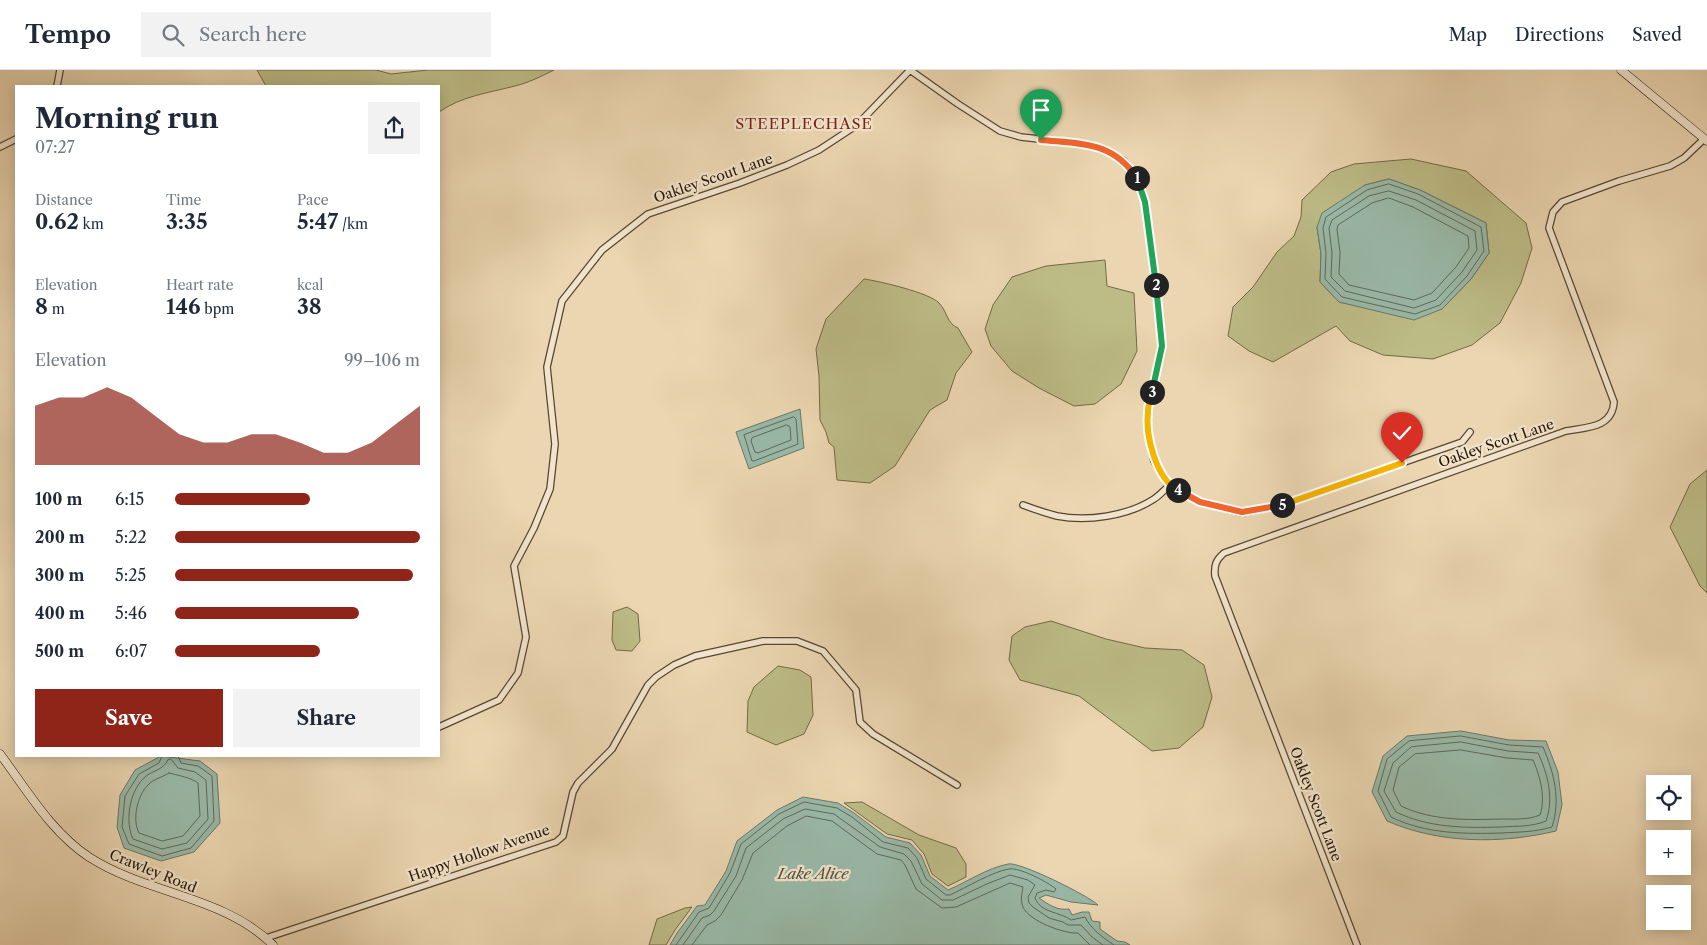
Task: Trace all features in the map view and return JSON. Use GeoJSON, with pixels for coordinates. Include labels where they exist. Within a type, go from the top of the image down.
{"type":"FeatureCollection","features":[{"type":"Feature","properties":{"kind":"street"},"geometry":{"type":"LineString","coordinates":[[57,85],[60,70]]}},
{"type":"Feature","properties":{"kind":"street"},"geometry":{"type":"LineString","coordinates":[[910,70],[1000,131],[1021,137],[1085,144],[1104,149],[1124,161],[1137,177],[1145,202],[1162,346],[1147,412],[1149,436],[1154,461],[1169,486],[1200,502],[1242,512],[1250,511],[1282,505],[1462,442],[1470,432]]}},
{"type":"Feature","properties":{"kind":"street","name":"Oakley Scout Lane"},"geometry":{"type":"LineString","coordinates":[[440,727],[498,700],[518,673],[526,637],[514,566],[534,528],[550,489],[555,444],[547,367],[562,301],[602,250],[648,214],[755,177],[819,150],[857,125],[910,70]]}},
{"type":"Feature","properties":{"kind":"street"},"geometry":{"type":"LineString","coordinates":[[1621,70],[1706,140]]}},
{"type":"Feature","properties":{"kind":"street"},"geometry":{"type":"LineString","coordinates":[[0,147],[15,140]]}},
{"type":"Feature","properties":{"kind":"street","name":"Oakley Scott Lane"},"geometry":{"type":"LineString","coordinates":[[1357,945],[1215,576],[1214,568],[1217,559],[1224,553],[1566,431],[1599,424],[1608,420],[1613,412],[1614,402],[1549,228],[1553,212],[1562,202],[1676,163],[1706,140]]}},
{"type":"Feature","properties":{"kind":"street"},"geometry":{"type":"LineString","coordinates":[[1023,505],[1056,516],[1101,518],[1123,512],[1154,499],[1169,486]]}},
{"type":"Feature","properties":{"kind":"street","name":"Happy Hollow Avenue"},"geometry":{"type":"LineString","coordinates":[[266,938],[556,842],[563,836],[573,792],[578,783],[612,749],[648,685],[674,665],[695,656],[724,649],[763,641],[797,640],[823,651],[856,690],[860,722],[873,734],[957,785]]}},
{"type":"Feature","properties":{"kind":"street","name":"Crawley Road"},"geometry":{"type":"LineString","coordinates":[[0,754],[52,824],[69,842],[89,857],[110,869],[232,916],[274,945]]}},
{"type":"Feature","properties":{"kind":"shaded area"},"geometry":{"type":"Polygon","coordinates":[[[257,70],[376,70],[391,74],[428,70],[554,70],[520,85],[457,102],[440,111],[440,85],[265,85],[257,70]]]}},
{"type":"Feature","properties":{"kind":"shaded area"},"geometry":{"type":"Polygon","coordinates":[[[1411,159],[1466,171],[1526,223],[1532,248],[1521,283],[1500,323],[1472,345],[1433,359],[1383,355],[1350,341],[1336,326],[1273,362],[1249,351],[1228,336],[1233,307],[1253,287],[1277,252],[1294,236],[1301,217],[1302,200],[1331,172],[1354,164],[1411,159]],[[1389,179],[1365,185],[1317,227],[1321,254],[1320,282],[1339,302],[1365,307],[1442,309],[1471,279],[1489,253],[1486,223],[1420,190],[1389,179]]]}},
{"type":"Feature","properties":{"kind":"shaded area"},"geometry":{"type":"Polygon","coordinates":[[[1105,260],[1107,286],[1134,293],[1137,351],[1121,384],[1095,404],[1074,406],[1039,388],[1012,371],[991,346],[985,329],[993,305],[1012,277],[1046,266],[1105,260]]]}},
{"type":"Feature","properties":{"kind":"shaded area"},"geometry":{"type":"Polygon","coordinates":[[[864,279],[904,288],[934,299],[942,306],[952,324],[958,328],[972,352],[956,373],[947,400],[930,410],[895,466],[870,483],[837,480],[834,447],[829,443],[820,420],[816,349],[826,319],[864,279]]]}},
{"type":"Feature","properties":{"kind":"shaded area"},"geometry":{"type":"Polygon","coordinates":[[[1707,470],[1707,593],[1700,586],[1670,527],[1690,484],[1707,470]]]}},
{"type":"Feature","properties":{"kind":"shaded area"},"geometry":{"type":"Polygon","coordinates":[[[627,607],[638,614],[640,641],[632,651],[616,650],[612,640],[613,612],[627,607]]]}},
{"type":"Feature","properties":{"kind":"shaded area"},"geometry":{"type":"Polygon","coordinates":[[[1051,621],[1106,639],[1145,648],[1182,650],[1204,665],[1212,697],[1203,727],[1179,748],[1152,751],[1079,696],[1020,680],[1009,660],[1012,636],[1025,627],[1051,621]]]}},
{"type":"Feature","properties":{"kind":"shaded area"},"geometry":{"type":"Polygon","coordinates":[[[778,666],[800,670],[811,677],[813,715],[804,734],[776,745],[747,732],[748,701],[754,687],[778,666]]]}},
{"type":"Feature","properties":{"kind":"shaded area"},"geometry":{"type":"Polygon","coordinates":[[[862,802],[919,835],[956,848],[966,864],[966,877],[948,886],[932,874],[924,854],[912,840],[887,834],[844,803],[862,802]]]}},
{"type":"Feature","properties":{"kind":"shaded area"},"geometry":{"type":"Polygon","coordinates":[[[692,907],[666,945],[649,945],[657,919],[692,907]]]}},
{"type":"Feature","properties":{"kind":"water"},"geometry":{"type":"Polygon","coordinates":[[[1389,179],[1420,190],[1486,223],[1489,253],[1471,279],[1442,309],[1414,320],[1339,302],[1320,282],[1321,254],[1317,227],[1322,213],[1365,185],[1389,179]]]}},
{"type":"Feature","properties":{"kind":"water"},"geometry":{"type":"Polygon","coordinates":[[[800,409],[804,448],[749,469],[736,432],[800,409]]]}},
{"type":"Feature","properties":{"kind":"water"},"geometry":{"type":"Polygon","coordinates":[[[1461,731],[1509,740],[1546,741],[1558,772],[1562,805],[1556,831],[1514,838],[1471,840],[1428,834],[1407,829],[1387,821],[1372,792],[1383,756],[1407,736],[1461,731]]]}},
{"type":"Feature","properties":{"kind":"water"},"geometry":{"type":"Polygon","coordinates":[[[159,757],[169,757],[200,761],[217,774],[220,823],[194,852],[161,861],[124,848],[117,827],[120,795],[135,770],[159,757]]]}},
{"type":"Feature","properties":{"kind":"water","name":"Lake Alice"},"geometry":{"type":"Polygon","coordinates":[[[803,797],[838,803],[886,837],[910,843],[921,855],[930,876],[948,890],[985,872],[1008,864],[1039,873],[1082,894],[1098,905],[1071,902],[1046,895],[1039,898],[1057,908],[1069,909],[1072,915],[1089,912],[1092,921],[1100,922],[1100,929],[1117,941],[1130,945],[670,945],[697,906],[705,905],[726,871],[737,841],[777,810],[803,797]]]}},
{"type":"Feature","properties":{"kind":"district","name":"STEEPLECHASE"},"geometry":{"type":"Point","coordinates":[804,123]}},
{"type":"Feature","properties":{"kind":"route"},"geometry":{"type":"LineString","coordinates":[[1041,140],[1085,144],[1104,149],[1124,161],[1137,177],[1145,202],[1162,346],[1157,375],[1147,412],[1149,436],[1154,461],[1169,486],[1200,502],[1242,512],[1282,505],[1402,463]]}}]}
